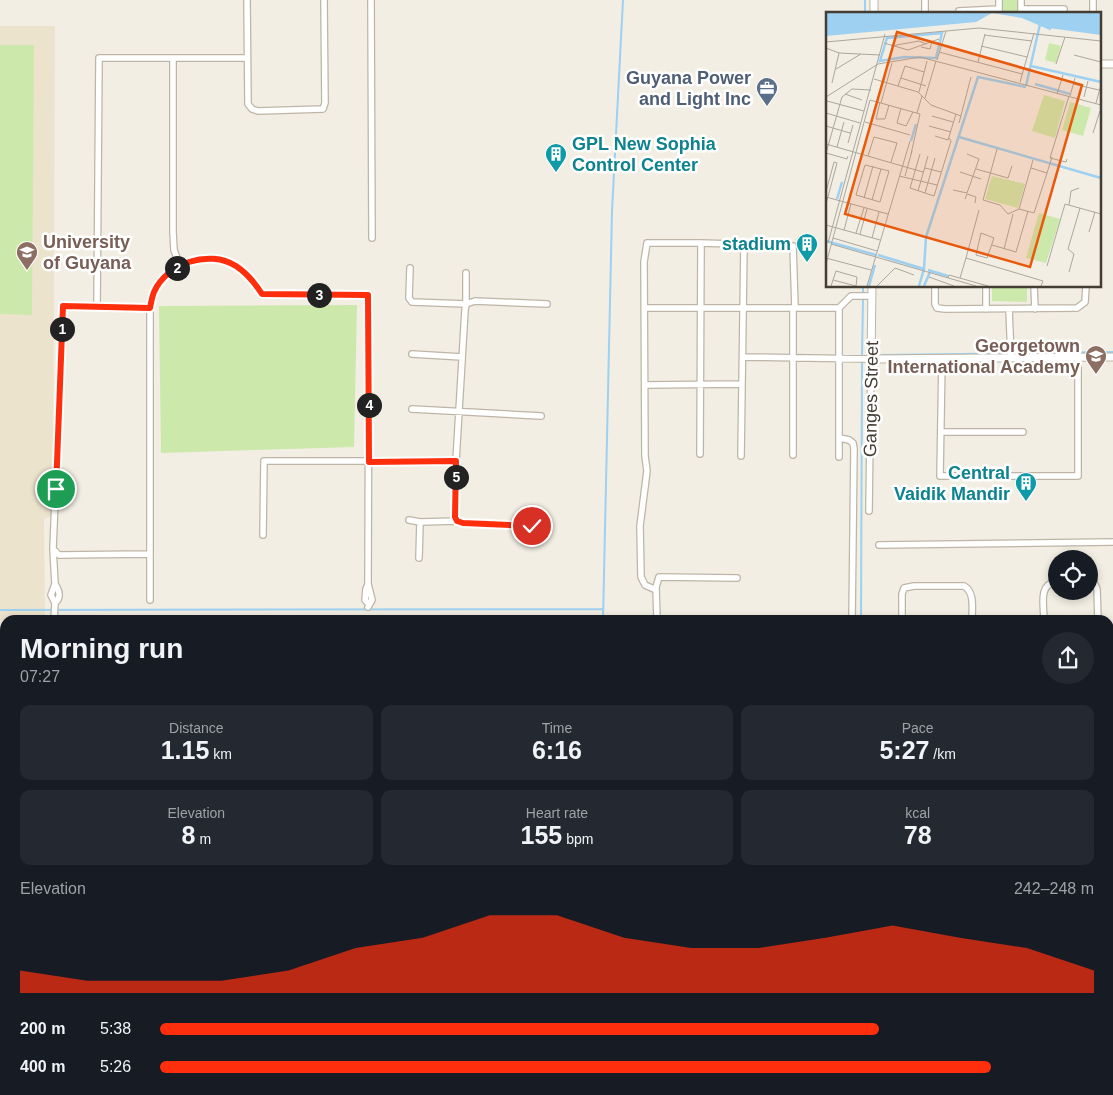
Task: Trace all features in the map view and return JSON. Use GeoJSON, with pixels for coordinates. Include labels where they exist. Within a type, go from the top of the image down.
{"type":"FeatureCollection","features":[{"type":"Feature","properties":{"kind":"street"},"geometry":{"type":"LineString","coordinates":[[247,0],[248,104],[252,109],[258,111],[323,109],[325,103],[324,0]]}},
{"type":"Feature","properties":{"kind":"street"},"geometry":{"type":"LineString","coordinates":[[371,0],[372,238]]}},
{"type":"Feature","properties":{"kind":"street"},"geometry":{"type":"LineString","coordinates":[[959,12],[999,11],[999,0]]}},
{"type":"Feature","properties":{"kind":"street"},"geometry":{"type":"LineString","coordinates":[[1021,0],[1021,11],[1064,9]]}},
{"type":"Feature","properties":{"kind":"street"},"geometry":{"type":"LineString","coordinates":[[97,307],[99,58],[247,58]]}},
{"type":"Feature","properties":{"kind":"street"},"geometry":{"type":"LineString","coordinates":[[173,58],[172,232],[174,250],[180,266]]}},
{"type":"Feature","properties":{"kind":"street"},"geometry":{"type":"LineString","coordinates":[[1100,64],[1113,64]]}},
{"type":"Feature","properties":{"kind":"street"},"geometry":{"type":"LineString","coordinates":[[700,454],[702,384],[701,243]]}},
{"type":"Feature","properties":{"kind":"street"},"geometry":{"type":"LineString","coordinates":[[656,590],[645,584],[641,577],[640,526],[647,471],[645,456],[644,262],[647,244],[701,243],[793,246],[795,308],[793,310],[793,455]]}},
{"type":"Feature","properties":{"kind":"street"},"geometry":{"type":"LineString","coordinates":[[741,456],[744,244]]}},
{"type":"Feature","properties":{"kind":"street"},"geometry":{"type":"LineString","coordinates":[[150,600],[150,308],[154,292],[164,279],[180,266],[202,258],[220,260],[236,266],[251,277],[262,294],[368,295],[368,584],[365,600],[368,605]]}},
{"type":"Feature","properties":{"kind":"street"},"geometry":{"type":"LineString","coordinates":[[410,268],[409,298],[412,302],[466,304],[475,301],[547,304]]}},
{"type":"Feature","properties":{"kind":"street"},"geometry":{"type":"LineString","coordinates":[[457,521],[455,517],[456,461],[466,304],[466,273]]}},
{"type":"Feature","properties":{"kind":"street","name":"Ganges Street"},"geometry":{"type":"LineString","coordinates":[[869,511],[865,358],[866,296],[871,288]]}},
{"type":"Feature","properties":{"kind":"street"},"geometry":{"type":"LineString","coordinates":[[935,288],[935,304],[937,308],[945,309],[1077,308],[1083,304],[1086,297],[1086,288]]}},
{"type":"Feature","properties":{"kind":"street"},"geometry":{"type":"LineString","coordinates":[[986,288],[986,309]]}},
{"type":"Feature","properties":{"kind":"street"},"geometry":{"type":"LineString","coordinates":[[1034,288],[1035,309]]}},
{"type":"Feature","properties":{"kind":"street"},"geometry":{"type":"LineString","coordinates":[[645,308],[839,308],[851,296],[866,296]]}},
{"type":"Feature","properties":{"kind":"street"},"geometry":{"type":"LineString","coordinates":[[54,615],[55,605],[51,595],[55,584],[53,549],[63,306],[150,308]]}},
{"type":"Feature","properties":{"kind":"street"},"geometry":{"type":"LineString","coordinates":[[839,308],[839,457]]}},
{"type":"Feature","properties":{"kind":"street"},"geometry":{"type":"LineString","coordinates":[[1009,309],[1011,354]]}},
{"type":"Feature","properties":{"kind":"street"},"geometry":{"type":"LineString","coordinates":[[412,354],[462,357]]}},
{"type":"Feature","properties":{"kind":"street"},"geometry":{"type":"LineString","coordinates":[[743,357],[942,358],[1011,354],[1078,358],[1113,357]]}},
{"type":"Feature","properties":{"kind":"street"},"geometry":{"type":"LineString","coordinates":[[942,358],[940,476],[1078,476],[1078,358]]}},
{"type":"Feature","properties":{"kind":"street"},"geometry":{"type":"LineString","coordinates":[[645,385],[742,384]]}},
{"type":"Feature","properties":{"kind":"street"},"geometry":{"type":"LineString","coordinates":[[412,409],[541,416]]}},
{"type":"Feature","properties":{"kind":"street"},"geometry":{"type":"LineString","coordinates":[[941,432],[1023,432]]}},
{"type":"Feature","properties":{"kind":"street"},"geometry":{"type":"LineString","coordinates":[[840,438],[853,443],[854,449],[852,615]]}},
{"type":"Feature","properties":{"kind":"street"},"geometry":{"type":"LineString","coordinates":[[263,535],[264,461],[456,461]]}},
{"type":"Feature","properties":{"kind":"street"},"geometry":{"type":"LineString","coordinates":[[409,520],[532,526]]}},
{"type":"Feature","properties":{"kind":"street"},"geometry":{"type":"LineString","coordinates":[[419,558],[420,522]]}},
{"type":"Feature","properties":{"kind":"street"},"geometry":{"type":"LineString","coordinates":[[879,545],[1113,542]]}},
{"type":"Feature","properties":{"kind":"street"},"geometry":{"type":"LineString","coordinates":[[53,549],[60,555],[150,554]]}},
{"type":"Feature","properties":{"kind":"street"},"geometry":{"type":"LineString","coordinates":[[657,615],[656,590],[659,577],[736,578]]}},
{"type":"Feature","properties":{"kind":"street"},"geometry":{"type":"LineString","coordinates":[[1044,615],[1044,589],[1048,585]]}},
{"type":"Feature","properties":{"kind":"street"},"geometry":{"type":"LineString","coordinates":[[902,615],[902,594],[904,588],[914,586],[964,586],[969,589],[972,615]]}},
{"type":"Feature","properties":{"kind":"street"},"geometry":{"type":"LineString","coordinates":[[1098,600],[1098,615]]}},
{"type":"Feature","properties":{"kind":"shaded area","name":"University of Guyana"},"geometry":{"type":"Polygon","coordinates":[[[0,26],[55,26],[53,516],[44,519],[45,615],[0,615],[0,26]]]}},
{"type":"Feature","properties":{"kind":"green space"},"geometry":{"type":"Polygon","coordinates":[[[999,0],[1021,0],[1021,12],[999,12],[999,0]]]}},
{"type":"Feature","properties":{"kind":"green space"},"geometry":{"type":"Polygon","coordinates":[[[0,45],[34,45],[32,315],[0,314],[0,45]]]}},
{"type":"Feature","properties":{"kind":"green space"},"geometry":{"type":"Polygon","coordinates":[[[992,288],[1027,288],[1027,302],[992,301],[992,288]]]}},
{"type":"Feature","properties":{"kind":"green space"},"geometry":{"type":"Polygon","coordinates":[[[357,305],[354,447],[161,453],[159,306],[357,305]]]}},
{"type":"Feature","properties":{"kind":"waterway"},"geometry":{"type":"LineString","coordinates":[[603,615],[612,211],[623,0]]}},
{"type":"Feature","properties":{"kind":"waterway"},"geometry":{"type":"LineString","coordinates":[[865,0],[865,12]]}},
{"type":"Feature","properties":{"kind":"waterway"},"geometry":{"type":"LineString","coordinates":[[863,288],[863,294]]}},
{"type":"Feature","properties":{"kind":"waterway"},"geometry":{"type":"LineString","coordinates":[[862,356],[863,299]]}},
{"type":"Feature","properties":{"kind":"waterway"},"geometry":{"type":"LineString","coordinates":[[882,355],[1113,352]]}},
{"type":"Feature","properties":{"kind":"waterway"},"geometry":{"type":"LineString","coordinates":[[861,615],[862,361]]}},
{"type":"Feature","properties":{"kind":"waterway"},"geometry":{"type":"LineString","coordinates":[[0,610],[603,609]]}},
{"type":"Feature","properties":{"kind":"place","name":"Guyana Power and Light Inc"},"geometry":{"type":"Point","coordinates":[767,107]}},
{"type":"Feature","properties":{"kind":"place","name":"GPL New Sophia Control Center"},"geometry":{"type":"Point","coordinates":[556,173]}},
{"type":"Feature","properties":{"kind":"place","name":"stadium"},"geometry":{"type":"Point","coordinates":[807,263]}},
{"type":"Feature","properties":{"kind":"place","name":"University of Guyana"},"geometry":{"type":"Point","coordinates":[27,271]}},
{"type":"Feature","properties":{"kind":"place","name":"Georgetown International Academy"},"geometry":{"type":"Point","coordinates":[1096,375]}},
{"type":"Feature","properties":{"kind":"place","name":"Central Vaidik Mandir"},"geometry":{"type":"Point","coordinates":[1026,502]}},
{"type":"Feature","properties":{"kind":"route"},"geometry":{"type":"LineString","coordinates":[[56,489],[63,306],[150,308],[154,292],[164,279],[180,266],[202,258],[220,260],[236,266],[251,277],[262,294],[368,295],[369,462],[456,461],[455,517],[457,521],[463,523],[532,526]]}}]}
